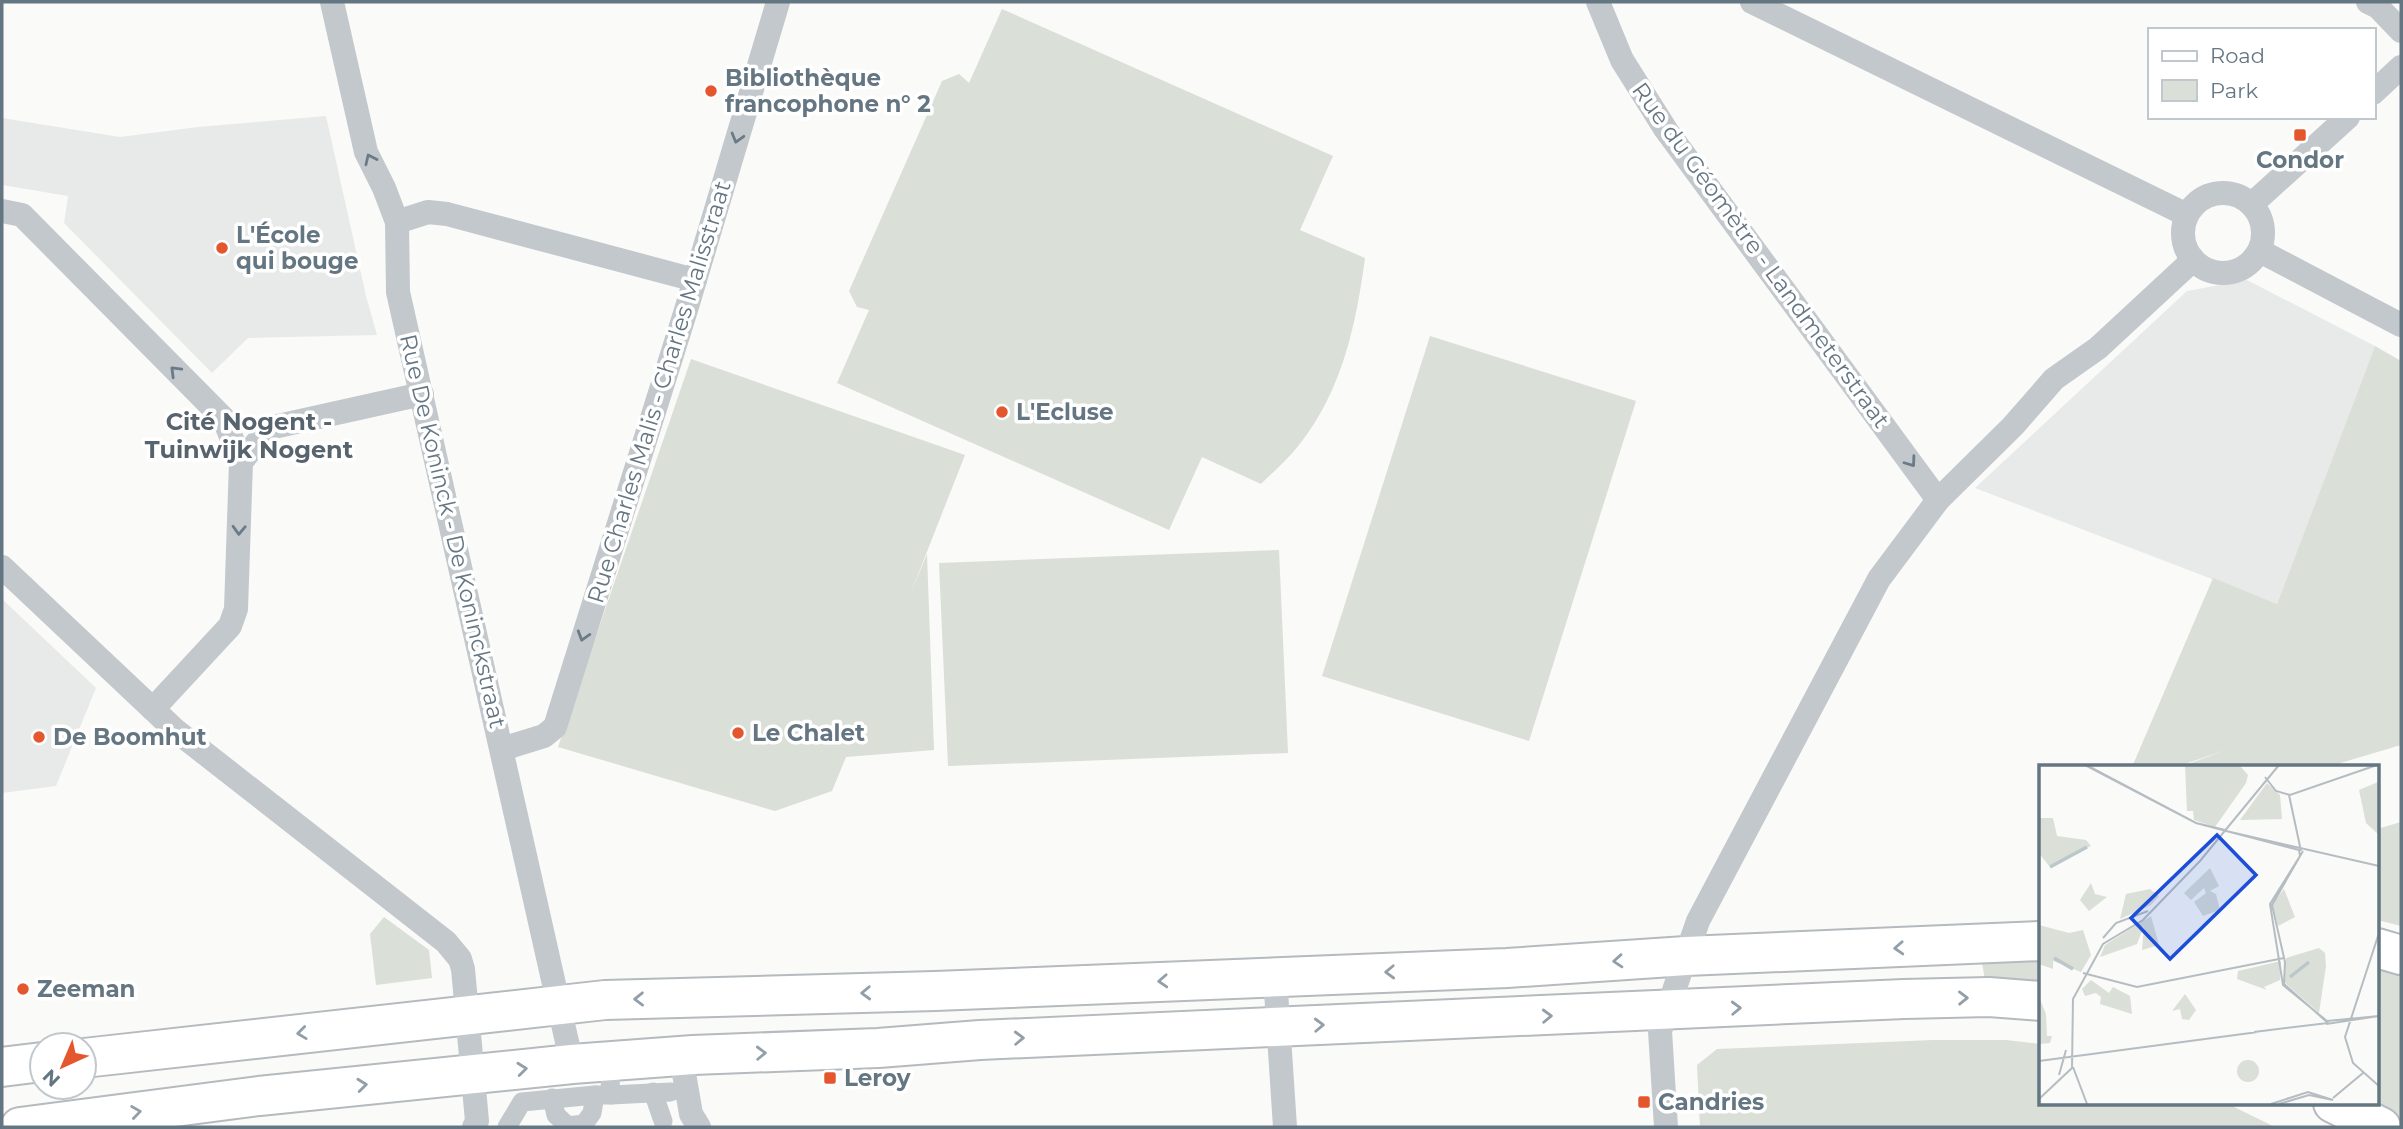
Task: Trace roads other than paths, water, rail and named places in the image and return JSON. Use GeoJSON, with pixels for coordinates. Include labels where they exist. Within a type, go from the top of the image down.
{"type":"FeatureCollection","features":[{"type":"Feature","properties":{"kind":"main road"},"geometry":{"type":"LineString","coordinates":[[98,1056],[605,1000],[906,992],[1507,968],[1686,956],[2039,941]]}},
{"type":"Feature","properties":{"kind":"main road"},"geometry":{"type":"LineString","coordinates":[[2378,948],[2401,955]]}},
{"type":"Feature","properties":{"kind":"main road"},"geometry":{"type":"LineString","coordinates":[[20,1127],[259,1096],[572,1064],[668,1080],[878,1048],[980,1040],[1965,998],[2039,1001]]}},
{"type":"Feature","properties":{"kind":"main road"},"geometry":{"type":"LineString","coordinates":[[2,1067],[28,1064]]}},
{"type":"Feature","properties":{"kind":"main road"},"geometry":{"type":"LineString","coordinates":[[2335,1104],[2381,1127]]}},
{"type":"Feature","properties":{"kind":"street","name":"Rue De Koninck - De Koninckstraat"},"geometry":{"type":"LineString","coordinates":[[332,2],[366,152],[397,222],[398,292],[572,1064]]}},
{"type":"Feature","properties":{"kind":"street","name":"Rue Charles Malis - Charles Malisstraat"},"geometry":{"type":"LineString","coordinates":[[502,749],[544,736],[555,727],[695,280],[778,2]]}},
{"type":"Feature","properties":{"kind":"street","name":"Rue du Géomètre - Landmeterstraat"},"geometry":{"type":"LineString","coordinates":[[1598,2],[1622,60],[1666,130],[1938,500]]}},
{"type":"Feature","properties":{"kind":"street"},"geometry":{"type":"LineString","coordinates":[[1752,2],[2187,215]]}},
{"type":"Feature","properties":{"kind":"street"},"geometry":{"type":"LineString","coordinates":[[2368,2],[2378,7],[2401,31]]}},
{"type":"Feature","properties":{"kind":"street"},"geometry":{"type":"LineString","coordinates":[[2375,91],[2401,66]]}},
{"type":"Feature","properties":{"kind":"street"},"geometry":{"type":"LineString","coordinates":[[2252,204],[2346,119]]}},
{"type":"Feature","properties":{"kind":"street"},"geometry":{"type":"LineString","coordinates":[[2224,192],[2239,195],[2252,204],[2264,226],[2264,239],[2260,251],[2250,264],[2237,271],[2221,274],[2206,270],[2193,260],[2186,250],[2183,227],[2187,215],[2196,203],[2209,195],[2224,192]]}},
{"type":"Feature","properties":{"kind":"street"},"geometry":{"type":"LineString","coordinates":[[2,211],[22,215],[224,419],[241,462],[236,609],[233,618],[230,626],[211,648],[153,709]]}},
{"type":"Feature","properties":{"kind":"street"},"geometry":{"type":"LineString","coordinates":[[397,222],[428,212],[447,214],[695,280]]}},
{"type":"Feature","properties":{"kind":"street"},"geometry":{"type":"LineString","coordinates":[[2260,251],[2401,325]]}},
{"type":"Feature","properties":{"kind":"street"},"geometry":{"type":"LineString","coordinates":[[1666,1127],[1660,1031],[1698,920],[1879,579],[1938,500],[2013,426],[2054,379],[2098,348],[2193,260]]}},
{"type":"Feature","properties":{"kind":"street"},"geometry":{"type":"LineString","coordinates":[[224,419],[269,428],[422,394]]}},
{"type":"Feature","properties":{"kind":"street"},"geometry":{"type":"LineString","coordinates":[[241,462],[269,428]]}},
{"type":"Feature","properties":{"kind":"street"},"geometry":{"type":"LineString","coordinates":[[2,567],[175,730],[446,942],[460,959],[468,1015],[477,1121],[474,1127]]}},
{"type":"Feature","properties":{"kind":"street"},"geometry":{"type":"LineString","coordinates":[[1275,976],[1285,1127]]}},
{"type":"Feature","properties":{"kind":"street"},"geometry":{"type":"LineString","coordinates":[[507,1127],[522,1102],[668,1080]]}},
{"type":"Feature","properties":{"kind":"street"},"geometry":{"type":"LineString","coordinates":[[663,1121],[668,1080]]}},
{"type":"Feature","properties":{"kind":"street"},"geometry":{"type":"LineString","coordinates":[[668,1080],[699,1127]]}},
{"type":"Feature","properties":{"kind":"street"},"geometry":{"type":"LineString","coordinates":[[552,1098],[556,1115],[568,1126],[584,1125],[605,1090]]}},
{"type":"Feature","properties":{"kind":"place","name":"Bibliothèque francophone n° 2"},"geometry":{"type":"Point","coordinates":[711,91]}},
{"type":"Feature","properties":{"kind":"place","name":"Condor"},"geometry":{"type":"Point","coordinates":[2300,135]}},
{"type":"Feature","properties":{"kind":"place","name":"L'École qui bouge"},"geometry":{"type":"Point","coordinates":[222,248]}},
{"type":"Feature","properties":{"kind":"place","name":"L'Ecluse"},"geometry":{"type":"Point","coordinates":[1002,412]}},
{"type":"Feature","properties":{"kind":"place","name":"Le Chalet"},"geometry":{"type":"Point","coordinates":[738,733]}},
{"type":"Feature","properties":{"kind":"place","name":"De Boomhut"},"geometry":{"type":"Point","coordinates":[39,737]}},
{"type":"Feature","properties":{"kind":"place","name":"Zeeman"},"geometry":{"type":"Point","coordinates":[23,989]}},
{"type":"Feature","properties":{"kind":"place","name":"Leroy"},"geometry":{"type":"Point","coordinates":[830,1078]}},
{"type":"Feature","properties":{"kind":"place","name":"Candries"},"geometry":{"type":"Point","coordinates":[1644,1102]}},
{"type":"Feature","properties":{"kind":"district","name":"Cité Nogent - Tuinwijk Nogent"},"geometry":{"type":"Point","coordinates":[249,435]}}]}
